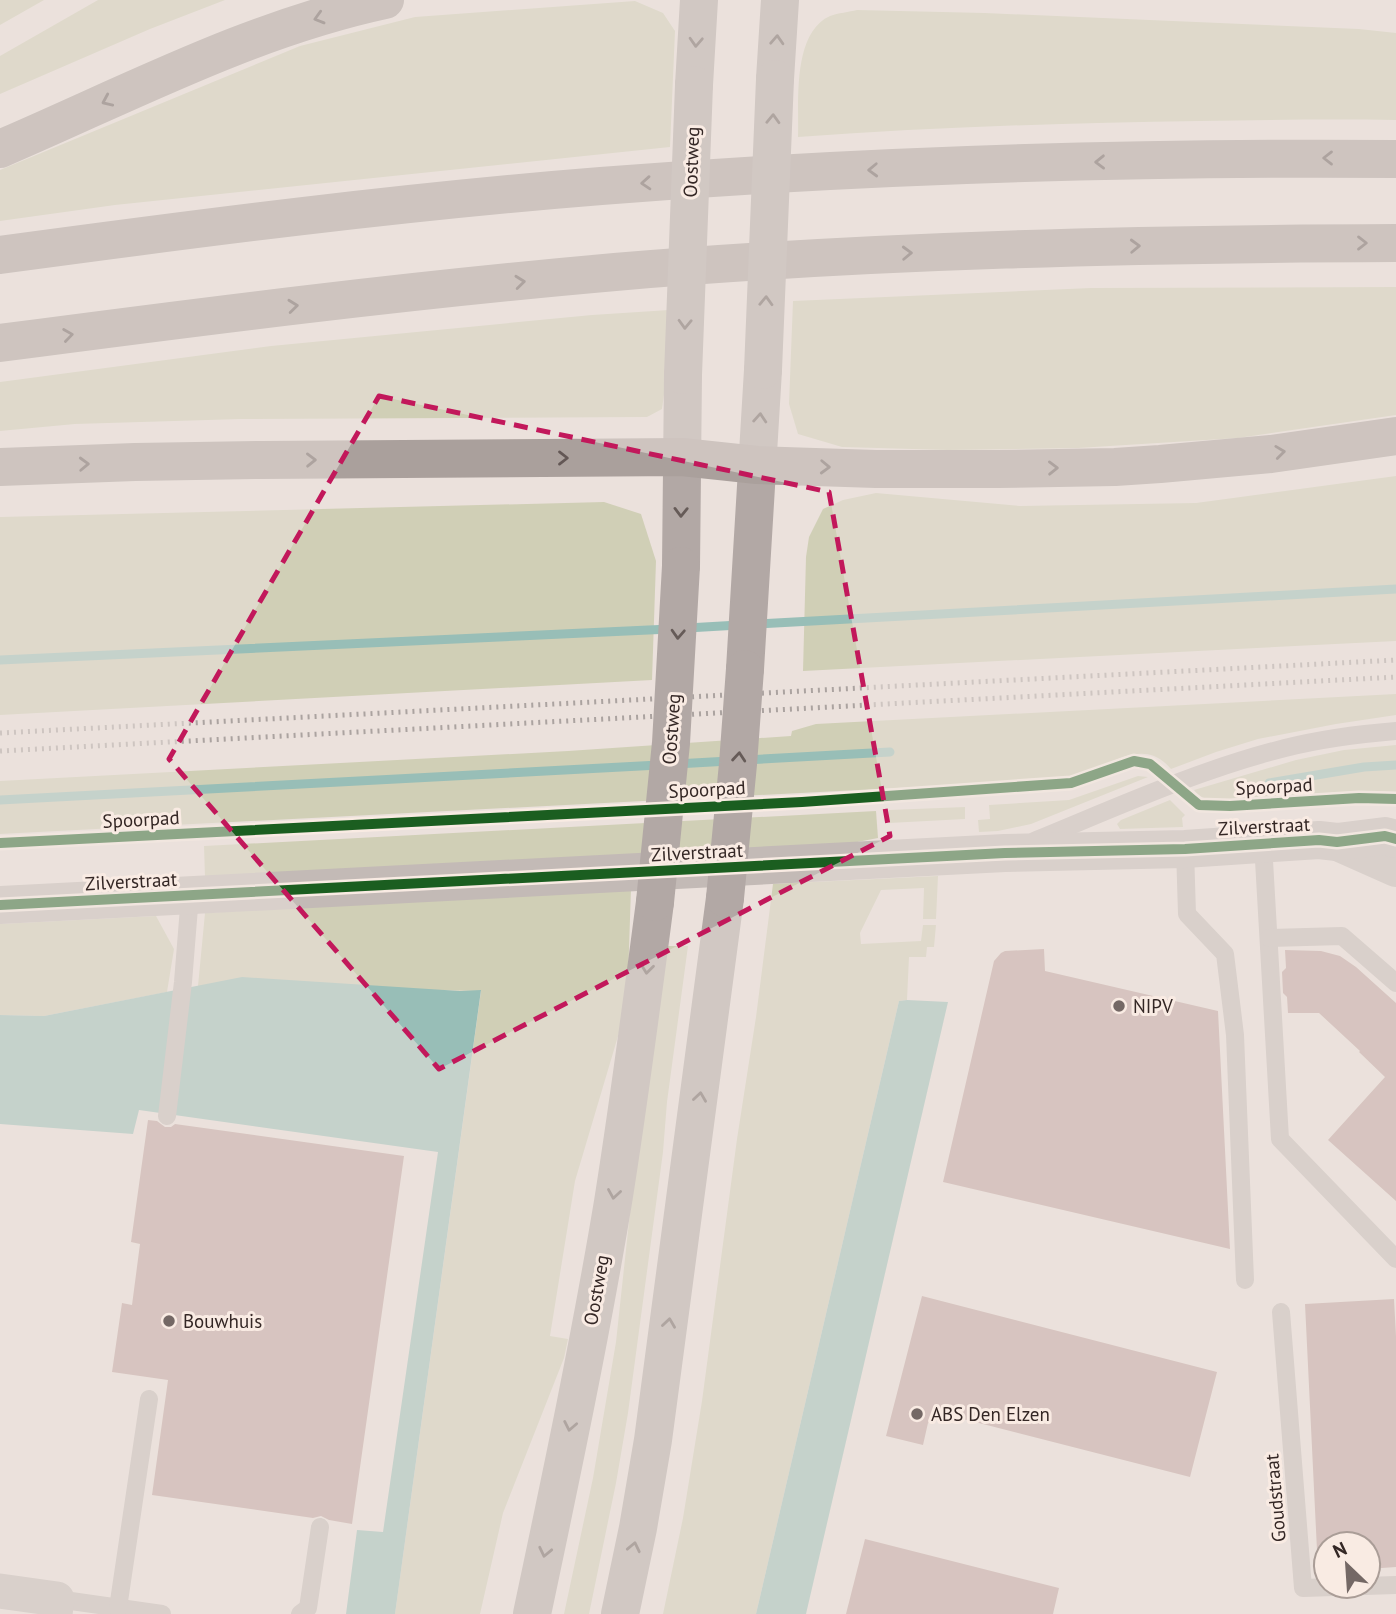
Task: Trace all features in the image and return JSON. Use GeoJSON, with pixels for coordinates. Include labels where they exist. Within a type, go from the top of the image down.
{"type":"FeatureCollection","features":[{"type":"Feature","properties":{"kind":"highway"},"geometry":{"type":"LineString","coordinates":[[0,149],[180,69],[258,38],[307,21],[384,0]]}},
{"type":"Feature","properties":{"kind":"highway"},"geometry":{"type":"LineString","coordinates":[[0,255],[328,213],[639,184],[814,172],[1042,163],[1396,159]]}},
{"type":"Feature","properties":{"kind":"highway"},"geometry":{"type":"LineString","coordinates":[[0,344],[411,293],[642,270],[839,256],[1144,246],[1396,243]]}},
{"type":"Feature","properties":{"kind":"highway"},"geometry":{"type":"LineString","coordinates":[[0,467],[211,461],[682,457],[757,466],[889,469],[1115,467],[1271,454],[1396,436]]}},
{"type":"Feature","properties":{"kind":"main road","name":"Oostweg"},"geometry":{"type":"LineString","coordinates":[[532,1614],[612,1205],[655,902],[671,743],[681,566],[683,375],[699,0]]}},
{"type":"Feature","properties":{"kind":"main road"},"geometry":{"type":"LineString","coordinates":[[620,1614],[653,1440],[725,898],[741,730],[763,370],[780,0]]}},
{"type":"Feature","properties":{"kind":"street","name":"Zilverstraat"},"geometry":{"type":"LineString","coordinates":[[0,905],[1005,853],[1185,849],[1319,840],[1337,842],[1385,836],[1396,839]]}},
{"type":"Feature","properties":{"kind":"street","name":"Zilverstraat"},"geometry":{"type":"LineString","coordinates":[[1337,842],[1396,868]]}},
{"type":"Feature","properties":{"kind":"street"},"geometry":{"type":"LineString","coordinates":[[0,1591],[56,1606]]}},
{"type":"Feature","properties":{"kind":"lane"},"geometry":{"type":"LineString","coordinates":[[0,131],[62,121]]}},
{"type":"Feature","properties":{"kind":"lane","name":"Spoorpad"},"geometry":{"type":"LineString","coordinates":[[1005,853],[1172,783],[1219,767],[1287,747],[1396,731]]}},
{"type":"Feature","properties":{"kind":"lane"},"geometry":{"type":"LineString","coordinates":[[1263,843],[1280,1139],[1396,1259]]}},
{"type":"Feature","properties":{"kind":"lane"},"geometry":{"type":"LineString","coordinates":[[1185,849],[1187,914],[1225,954],[1235,1035],[1245,1280]]}},
{"type":"Feature","properties":{"kind":"lane"},"geometry":{"type":"LineString","coordinates":[[167,1116],[190,895]]}},
{"type":"Feature","properties":{"kind":"lane"},"geometry":{"type":"LineString","coordinates":[[1269,938],[1342,936],[1396,983]]}},
{"type":"Feature","properties":{"kind":"lane","name":"Goudstraat"},"geometry":{"type":"LineString","coordinates":[[1281,1312],[1303,1588],[1396,1586]]}},
{"type":"Feature","properties":{"kind":"lane"},"geometry":{"type":"LineString","coordinates":[[118,1608],[149,1399]]}},
{"type":"Feature","properties":{"kind":"lane"},"geometry":{"type":"LineString","coordinates":[[300,1614],[308,1608],[320,1527]]}},
{"type":"Feature","properties":{"kind":"lane"},"geometry":{"type":"LineString","coordinates":[[56,1606],[118,1608],[162,1614]]}},
{"type":"Feature","properties":{"kind":"highlighted area"},"geometry":{"type":"Polygon","coordinates":[[[379,396],[829,492],[890,836],[439,1069],[169,759],[379,396]]]}},
{"type":"Feature","properties":{"kind":"green space"},"geometry":{"type":"Polygon","coordinates":[[[0,0],[44,0],[0,25],[0,0]]]}},
{"type":"Feature","properties":{"kind":"green space"},"geometry":{"type":"Polygon","coordinates":[[[98,0],[225,0],[150,29],[0,94],[0,56],[98,0]]]}},
{"type":"Feature","properties":{"kind":"green space"},"geometry":{"type":"Polygon","coordinates":[[[635,1],[663,13],[675,31],[670,147],[115,205],[0,221],[0,170],[300,46],[415,17],[635,1]]]}},
{"type":"Feature","properties":{"kind":"green space"},"geometry":{"type":"Polygon","coordinates":[[[857,10],[985,13],[1359,29],[1396,33],[1396,120],[1049,124],[798,137],[800,70],[809,37],[818,25],[830,16],[857,10]]]}},
{"type":"Feature","properties":{"kind":"green space"},"geometry":{"type":"Polygon","coordinates":[[[1396,287],[1396,415],[1238,438],[1078,448],[948,450],[842,447],[798,434],[789,404],[793,301],[1091,288],[1396,287]]]}},
{"type":"Feature","properties":{"kind":"green space"},"geometry":{"type":"Polygon","coordinates":[[[669,310],[667,372],[662,409],[647,417],[241,419],[75,424],[0,431],[0,382],[271,346],[669,310]]]}},
{"type":"Feature","properties":{"kind":"green space"},"geometry":{"type":"Polygon","coordinates":[[[1396,476],[1396,641],[803,671],[806,557],[809,537],[823,509],[843,500],[876,493],[1020,506],[1196,503],[1396,476]]]}},
{"type":"Feature","properties":{"kind":"green space"},"geometry":{"type":"Polygon","coordinates":[[[604,502],[641,514],[656,561],[652,680],[0,715],[0,517],[604,502]]]}},
{"type":"Feature","properties":{"kind":"green space"},"geometry":{"type":"Polygon","coordinates":[[[1396,694],[1396,715],[1258,739],[1171,769],[1151,755],[1140,754],[1130,755],[1081,774],[1052,780],[0,834],[0,781],[568,751],[791,736],[792,731],[816,724],[1396,694]]]}},
{"type":"Feature","properties":{"kind":"green space"},"geometry":{"type":"Polygon","coordinates":[[[1396,745],[1396,792],[1361,791],[1215,800],[1203,798],[1194,790],[1296,760],[1344,750],[1396,745]]]}},
{"type":"Feature","properties":{"kind":"green space"},"geometry":{"type":"Polygon","coordinates":[[[1138,776],[1148,777],[1031,824],[979,832],[978,820],[990,819],[989,805],[1069,800],[1138,776]]]}},
{"type":"Feature","properties":{"kind":"green space"},"geometry":{"type":"Polygon","coordinates":[[[1170,800],[1185,815],[1182,818],[1183,827],[1120,829],[1117,824],[1121,820],[1170,800]]]}},
{"type":"Feature","properties":{"kind":"green space"},"geometry":{"type":"Polygon","coordinates":[[[965,807],[965,819],[889,823],[889,810],[965,807]]]}},
{"type":"Feature","properties":{"kind":"green space"},"geometry":{"type":"Polygon","coordinates":[[[876,811],[878,838],[852,843],[205,877],[204,846],[876,811]]]}},
{"type":"Feature","properties":{"kind":"green space"},"geometry":{"type":"Polygon","coordinates":[[[938,876],[936,919],[923,919],[924,888],[881,890],[860,933],[861,944],[921,941],[923,925],[936,925],[934,947],[927,947],[926,957],[909,957],[907,1000],[899,1001],[756,1614],[663,1614],[683,1518],[702,1401],[773,884],[938,876]]]}},
{"type":"Feature","properties":{"kind":"green space"},"geometry":{"type":"Polygon","coordinates":[[[631,888],[624,1016],[575,1181],[550,1336],[568,1339],[564,1358],[503,1513],[480,1614],[395,1614],[481,991],[198,986],[205,913],[631,888]]]}},
{"type":"Feature","properties":{"kind":"green space"},"geometry":{"type":"Polygon","coordinates":[[[156,916],[174,949],[167,992],[44,1016],[0,1015],[0,924],[156,916]]]}},
{"type":"Feature","properties":{"kind":"green space"},"geometry":{"type":"Polygon","coordinates":[[[667,946],[688,946],[628,1413],[589,1614],[564,1614],[593,1478],[616,1342],[636,1157],[667,946]]]}},
{"type":"Feature","properties":{"kind":"water"},"geometry":{"type":"Polygon","coordinates":[[[242,977],[460,991],[481,990],[395,1614],[346,1614],[357,1530],[383,1532],[438,1152],[139,1110],[133,1134],[0,1124],[0,1015],[44,1016],[242,977]]]}},
{"type":"Feature","properties":{"kind":"water"},"geometry":{"type":"Polygon","coordinates":[[[899,1001],[948,1002],[806,1614],[756,1614],[899,1001]]]}},
{"type":"Feature","properties":{"kind":"building"},"geometry":{"type":"Polygon","coordinates":[[[1044,949],[1045,971],[1218,1011],[1230,1249],[943,1182],[994,961],[1005,951],[1044,949]]]}},
{"type":"Feature","properties":{"kind":"building"},"geometry":{"type":"Polygon","coordinates":[[[1285,950],[1321,951],[1340,956],[1396,1003],[1396,1201],[1328,1140],[1385,1077],[1319,1013],[1288,1013],[1282,972],[1286,968],[1285,950]]]}},
{"type":"Feature","properties":{"kind":"building"},"geometry":{"type":"Polygon","coordinates":[[[148,1120],[157,1121],[165,1127],[175,1124],[404,1156],[352,1524],[321,1516],[313,1518],[152,1495],[168,1380],[112,1372],[122,1303],[132,1305],[140,1244],[131,1242],[148,1120]]]}},
{"type":"Feature","properties":{"kind":"building"},"geometry":{"type":"Polygon","coordinates":[[[922,1296],[1217,1372],[1190,1477],[936,1412],[933,1424],[928,1423],[923,1445],[886,1436],[922,1296]]]}},
{"type":"Feature","properties":{"kind":"building"},"geometry":{"type":"Polygon","coordinates":[[[1394,1299],[1396,1567],[1382,1568],[1382,1530],[1316,1530],[1305,1304],[1394,1299]]]}},
{"type":"Feature","properties":{"kind":"building"},"geometry":{"type":"Polygon","coordinates":[[[865,1539],[1059,1588],[1053,1614],[846,1614],[865,1539]]]}},
{"type":"Feature","properties":{"kind":"waterway"},"geometry":{"type":"LineString","coordinates":[[757,624],[1396,589]]}},
{"type":"Feature","properties":{"kind":"waterway"},"geometry":{"type":"LineString","coordinates":[[687,628],[739,625]]}},
{"type":"Feature","properties":{"kind":"waterway"},"geometry":{"type":"LineString","coordinates":[[0,660],[670,629]]}},
{"type":"Feature","properties":{"kind":"waterway"},"geometry":{"type":"LineString","coordinates":[[746,760],[890,752]]}},
{"type":"Feature","properties":{"kind":"waterway"},"geometry":{"type":"LineString","coordinates":[[676,764],[729,761]]}},
{"type":"Feature","properties":{"kind":"waterway"},"geometry":{"type":"LineString","coordinates":[[0,800],[659,765]]}},
{"type":"Feature","properties":{"kind":"waterway"},"geometry":{"type":"LineString","coordinates":[[1269,783],[1364,767],[1396,765]]}},
{"type":"Feature","properties":{"kind":"railway"},"geometry":{"type":"LineString","coordinates":[[0,733],[1396,660]]}},
{"type":"Feature","properties":{"kind":"railway"},"geometry":{"type":"LineString","coordinates":[[0,751],[1396,677]]}},
{"type":"Feature","properties":{"kind":"cycle path"},"geometry":{"type":"LineString","coordinates":[[0,843],[802,802],[1071,783],[1134,761],[1150,764],[1199,805],[1230,806],[1359,798],[1396,799]]}},
{"type":"Feature","properties":{"kind":"cycle path"},"geometry":{"type":"LineString","coordinates":[[0,905],[1005,853],[1185,849],[1319,840],[1337,842],[1385,836],[1396,839]]}},
{"type":"Feature","properties":{"kind":"place","name":"NIPV"},"geometry":{"type":"Point","coordinates":[1119,1006]}},
{"type":"Feature","properties":{"kind":"place","name":"Bouwhuis"},"geometry":{"type":"Point","coordinates":[169,1321]}},
{"type":"Feature","properties":{"kind":"place","name":"ABS Den Elzen"},"geometry":{"type":"Point","coordinates":[917,1414]}}]}
